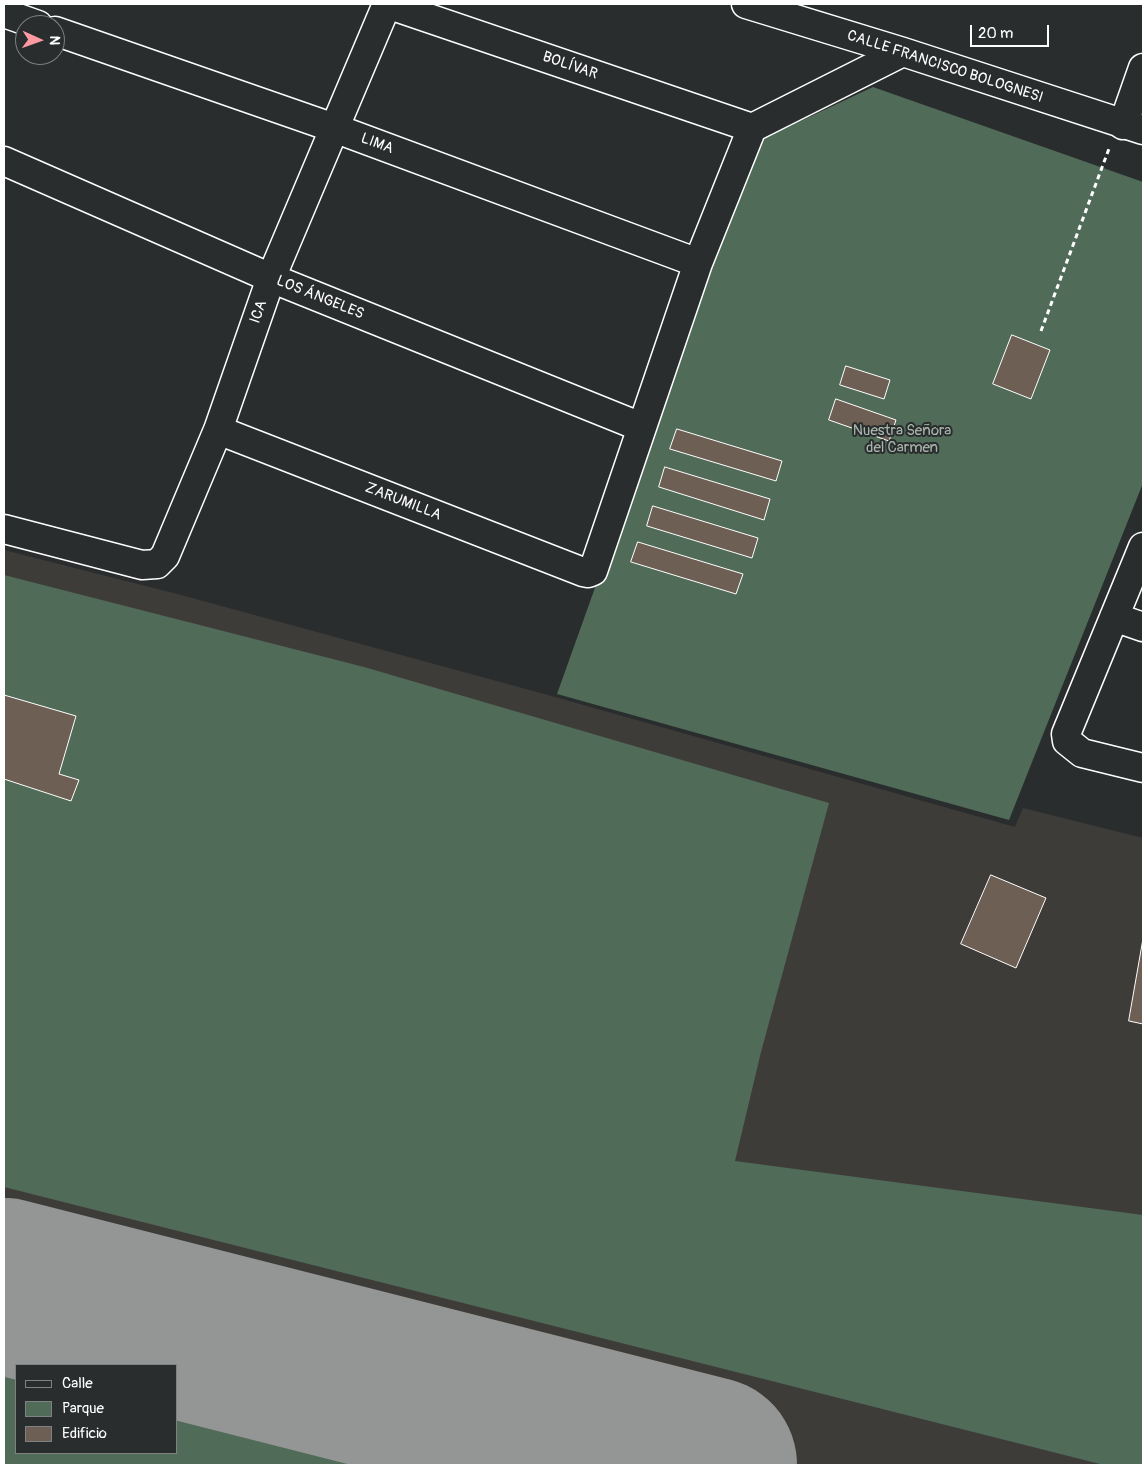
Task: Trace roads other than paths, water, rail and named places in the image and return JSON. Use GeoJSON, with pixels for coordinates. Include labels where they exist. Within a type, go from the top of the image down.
{"type":"FeatureCollection","features":[{"type":"Feature","properties":{"kind":"street","name":"ICA"},"geometry":{"type":"LineString","coordinates":[[4,530],[142,565],[157,564],[165,556],[218,430],[271,278],[387,4]]}},
{"type":"Feature","properties":{"kind":"street","name":"BOLÍVAR"},"geometry":{"type":"LineString","coordinates":[[387,4],[752,128]]}},
{"type":"Feature","properties":{"kind":"street","name":"CALLE FRANCISCO BOLOGNESI"},"geometry":{"type":"LineString","coordinates":[[746,4],[903,52],[1133,128]]}},
{"type":"Feature","properties":{"kind":"street","name":"LIMA"},"geometry":{"type":"LineString","coordinates":[[65,34],[334,128],[698,263]]}},
{"type":"Feature","properties":{"kind":"street"},"geometry":{"type":"LineString","coordinates":[[641,427],[698,263],[752,128],[903,52]]}},
{"type":"Feature","properties":{"kind":"street"},"geometry":{"type":"LineString","coordinates":[[1133,128],[1143,68]]}},
{"type":"Feature","properties":{"kind":"street","name":"LOS ÁNGELES"},"geometry":{"type":"LineString","coordinates":[[4,161],[271,278],[641,427]]}},
{"type":"Feature","properties":{"kind":"street","name":"ZARUMILLA"},"geometry":{"type":"LineString","coordinates":[[218,430],[588,573],[593,571],[641,427]]}},
{"type":"Feature","properties":{"kind":"street"},"geometry":{"type":"LineString","coordinates":[[1143,547],[1066,734],[1067,741],[1082,753],[1143,768]]}},
{"type":"Feature","properties":{"kind":"street"},"geometry":{"type":"LineString","coordinates":[[1114,618],[1143,626]]}},
{"type":"Feature","properties":{"kind":"park label","name":"Nuestra Señora del Carmen"},"geometry":{"type":"Point","coordinates":[902,440]}}]}
